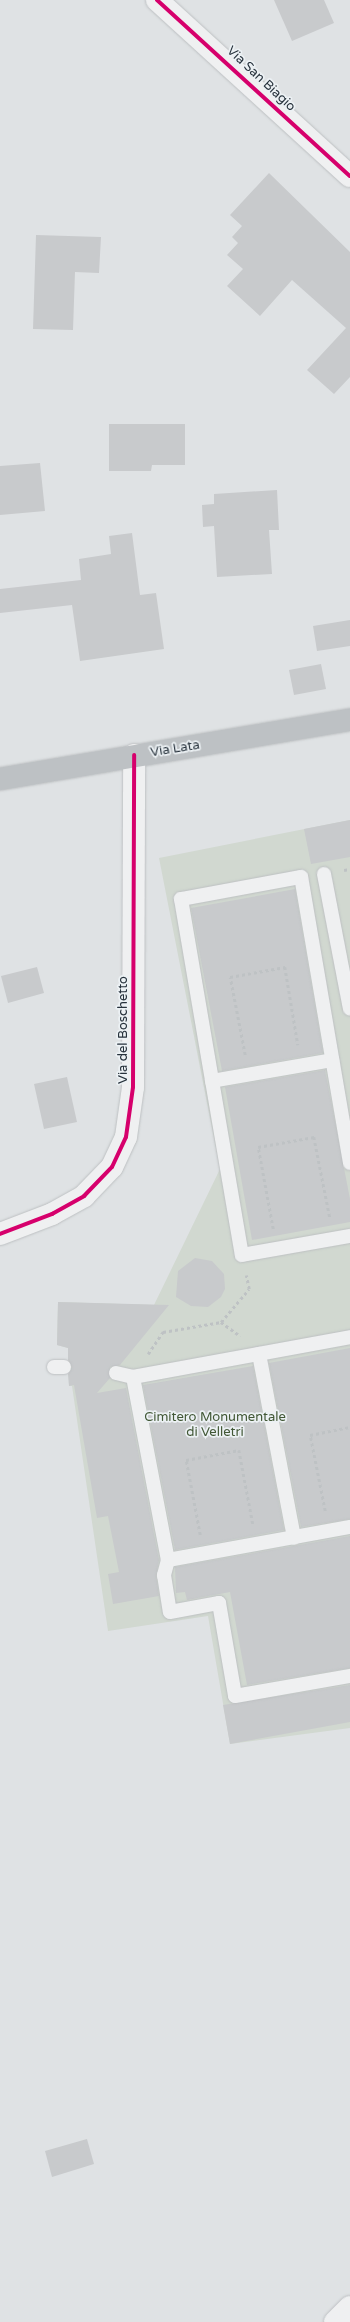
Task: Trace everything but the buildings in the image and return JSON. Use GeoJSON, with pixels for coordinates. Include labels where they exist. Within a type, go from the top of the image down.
{"type":"FeatureCollection","features":[{"type":"Feature","properties":{"kind":"main road","name":"Via Lata"},"geometry":{"type":"LineString","coordinates":[[0,779],[134,755],[350,720]]}},
{"type":"Feature","properties":{"kind":"street","name":"Via San Biagio"},"geometry":{"type":"LineString","coordinates":[[157,0],[350,176]]}},
{"type":"Feature","properties":{"kind":"street","name":"Via del Boschetto"},"geometry":{"type":"LineString","coordinates":[[0,1234],[52,1214],[84,1196],[112,1167],[126,1137],[133,1087],[134,755]]}},
{"type":"Feature","properties":{"kind":"street"},"geometry":{"type":"LineString","coordinates":[[335,2322],[350,2307]]}},
{"type":"Feature","properties":{"kind":"lane"},"geometry":{"type":"LineString","coordinates":[[324,874],[350,1009]]}},
{"type":"Feature","properties":{"kind":"lane"},"geometry":{"type":"LineString","coordinates":[[350,1163],[301,877],[181,899],[242,1255],[350,1236]]}},
{"type":"Feature","properties":{"kind":"lane"},"geometry":{"type":"LineString","coordinates":[[212,1081],[332,1060]]}},
{"type":"Feature","properties":{"kind":"lane"},"geometry":{"type":"LineString","coordinates":[[116,1373],[133,1377],[350,1337]]}},
{"type":"Feature","properties":{"kind":"lane"},"geometry":{"type":"LineString","coordinates":[[259,1354],[294,1538]]}},
{"type":"Feature","properties":{"kind":"lane"},"geometry":{"type":"LineString","coordinates":[[133,1377],[168,1560],[164,1575],[170,1612],[219,1603],[235,1696],[350,1676]]}},
{"type":"Feature","properties":{"kind":"lane"},"geometry":{"type":"LineString","coordinates":[[168,1560],[350,1527]]}},
{"type":"Feature","properties":{"kind":"path"},"geometry":{"type":"LineString","coordinates":[[249,1074],[230,977],[278,968],[285,967],[302,1065]]}},
{"type":"Feature","properties":{"kind":"path"},"geometry":{"type":"LineString","coordinates":[[277,1248],[258,1147],[314,1137],[334,1238]]}},
{"type":"Feature","properties":{"kind":"path"},"geometry":{"type":"LineString","coordinates":[[133,1377],[163,1332],[221,1322],[249,1289],[242,1255]]}},
{"type":"Feature","properties":{"kind":"path"},"geometry":{"type":"LineString","coordinates":[[329,1531],[310,1435],[350,1427]]}},
{"type":"Feature","properties":{"kind":"path"},"geometry":{"type":"LineString","coordinates":[[204,1554],[186,1460],[238,1450],[256,1544]]}},
{"type":"Feature","properties":{"kind":"green space","name":"Cimitero Monumentale di Velletri"},"geometry":{"type":"Polygon","coordinates":[[[350,820],[350,1728],[230,1744],[208,1616],[108,1631],[72,1386],[69,1386],[68,1348],[57,1345],[58,1302],[154,1305],[220,1169],[159,858],[350,820]]]}},
{"type":"Feature","properties":{"kind":"cycle path"},"geometry":{"type":"LineString","coordinates":[[157,0],[350,176]]}},
{"type":"Feature","properties":{"kind":"cycle path"},"geometry":{"type":"LineString","coordinates":[[0,1234],[52,1214],[84,1196],[112,1167],[126,1137],[133,1087],[134,755]]}}]}
